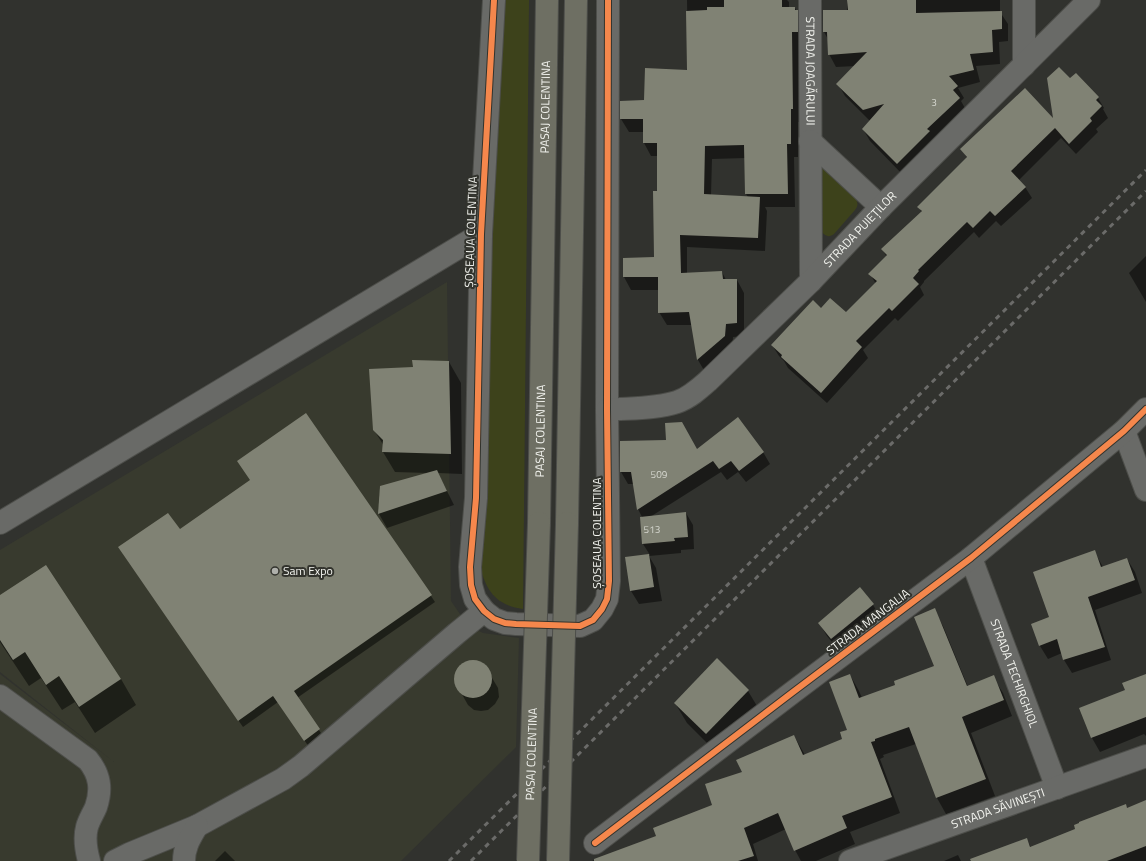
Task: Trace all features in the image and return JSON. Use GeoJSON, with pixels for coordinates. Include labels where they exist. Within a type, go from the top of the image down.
{"type":"FeatureCollection","features":[{"type":"Feature","properties":{"kind":"highway","name":"PASAJ COLENTINA"},"geometry":{"type":"LineString","coordinates":[[528,861],[539,523],[547,0]]}},
{"type":"Feature","properties":{"kind":"highway"},"geometry":{"type":"LineString","coordinates":[[558,861],[567,523],[576,0]]}},
{"type":"Feature","properties":{"kind":"street","name":"ȘOSEAUA COLENTINA"},"geometry":{"type":"LineString","coordinates":[[494,0],[481,234],[476,498],[470,567],[471,585],[475,599],[484,611],[494,619],[505,623],[580,626],[593,620],[602,610],[607,599],[609,581],[607,410],[608,0]]}},
{"type":"Feature","properties":{"kind":"street","name":"STRADA JOAGĂRULUI"},"geometry":{"type":"LineString","coordinates":[[810,0],[811,281]]}},
{"type":"Feature","properties":{"kind":"street"},"geometry":{"type":"LineString","coordinates":[[1024,0],[1024,65]]}},
{"type":"Feature","properties":{"kind":"street","name":"STRADA PUIEȚILOR"},"geometry":{"type":"LineString","coordinates":[[607,410],[659,406],[678,402],[694,393],[708,382],[811,281],[881,207],[1089,0]]}},
{"type":"Feature","properties":{"kind":"street","name":"STRADA JOAGĂRULUI"},"geometry":{"type":"LineString","coordinates":[[810,141],[881,207]]}},
{"type":"Feature","properties":{"kind":"street"},"geometry":{"type":"LineString","coordinates":[[0,523],[481,234]]}},
{"type":"Feature","properties":{"kind":"street","name":"STRADA MANGALIA"},"geometry":{"type":"LineString","coordinates":[[595,843],[971,558],[1124,431],[1146,409]]}},
{"type":"Feature","properties":{"kind":"street"},"geometry":{"type":"LineString","coordinates":[[1124,431],[1146,490]]}},
{"type":"Feature","properties":{"kind":"street","name":"STRADA TECHIRGHIOL"},"geometry":{"type":"LineString","coordinates":[[971,558],[1057,788]]}},
{"type":"Feature","properties":{"kind":"street"},"geometry":{"type":"LineString","coordinates":[[115,861],[197,826],[283,779],[301,766],[451,637],[484,611]]}},
{"type":"Feature","properties":{"kind":"street"},"geometry":{"type":"LineString","coordinates":[[0,696],[88,760],[94,768],[99,780],[99,793],[96,807],[86,828],[85,846],[89,861]]}},
{"type":"Feature","properties":{"kind":"street","name":"STRADA SĂVINEȘTI"},"geometry":{"type":"LineString","coordinates":[[850,861],[1146,756]]}},
{"type":"Feature","properties":{"kind":"street"},"geometry":{"type":"LineString","coordinates":[[184,861],[184,853],[187,843],[197,826]]}},
{"type":"Feature","properties":{"kind":"shaded area"},"geometry":{"type":"Polygon","coordinates":[[[447,282],[451,601],[462,617],[473,628],[483,633],[519,638],[516,747],[401,861],[0,861],[0,674],[114,762],[0,672],[0,550],[447,282]]]}},
{"type":"Feature","properties":{"kind":"green space"},"geometry":{"type":"Polygon","coordinates":[[[500,0],[529,0],[523,609],[499,601],[486,584],[480,567],[489,190],[500,0]]]}},
{"type":"Feature","properties":{"kind":"green space"},"geometry":{"type":"Polygon","coordinates":[[[824,167],[856,199],[857,204],[855,210],[834,234],[829,236],[821,231],[820,169],[824,167]]]}},
{"type":"Feature","properties":{"kind":"building"},"geometry":{"type":"Polygon","coordinates":[[[724,0],[782,0],[782,7],[795,7],[795,10],[798,10],[798,32],[792,32],[793,109],[791,109],[791,144],[787,144],[788,194],[745,194],[744,145],[705,146],[704,194],[760,197],[758,238],[680,235],[681,273],[722,271],[723,279],[737,279],[737,323],[726,324],[725,336],[697,360],[689,312],[658,313],[658,277],[623,277],[623,258],[654,257],[653,191],[657,191],[657,143],[643,143],[643,119],[620,119],[620,101],[644,100],[645,68],[687,70],[686,11],[707,10],[707,7],[724,7],[724,0]]]}},
{"type":"Feature","properties":{"kind":"building"},"geometry":{"type":"Polygon","coordinates":[[[847,0],[916,0],[916,13],[1002,11],[1002,29],[992,30],[993,52],[970,54],[974,70],[949,76],[958,86],[953,90],[960,98],[927,129],[930,131],[897,164],[862,129],[884,104],[863,110],[836,84],[867,52],[828,55],[827,32],[823,32],[823,10],[848,10],[847,0]]]}},
{"type":"Feature","properties":{"kind":"building"},"geometry":{"type":"Polygon","coordinates":[[[1059,67],[1070,78],[1076,73],[1099,97],[1096,100],[1102,106],[1090,118],[1092,121],[1069,144],[1055,128],[1011,171],[1026,187],[995,216],[990,211],[973,228],[967,222],[918,270],[919,271],[913,278],[919,284],[892,311],[889,308],[856,341],[862,347],[821,393],[781,357],[782,355],[771,345],[813,300],[821,308],[830,298],[846,312],[877,281],[868,274],[887,255],[881,249],[922,211],[917,207],[967,157],[960,149],[1025,88],[1053,118],[1047,78],[1059,67]]]}},
{"type":"Feature","properties":{"kind":"building"},"geometry":{"type":"Polygon","coordinates":[[[412,360],[449,361],[451,454],[382,452],[383,440],[373,430],[369,369],[413,367],[412,360]]]}},
{"type":"Feature","properties":{"kind":"building","name":"Sam Expo"},"geometry":{"type":"Polygon","coordinates":[[[306,413],[432,595],[294,691],[320,729],[304,741],[273,696],[238,721],[118,547],[168,513],[180,529],[250,480],[237,461],[306,413]]]}},
{"type":"Feature","properties":{"kind":"building"},"geometry":{"type":"Polygon","coordinates":[[[738,417],[764,452],[739,471],[731,461],[719,469],[713,461],[637,510],[631,472],[620,472],[620,441],[666,440],[665,423],[682,422],[697,449],[738,417]]]}},
{"type":"Feature","properties":{"kind":"building"},"geometry":{"type":"Polygon","coordinates":[[[437,470],[447,491],[378,514],[380,486],[437,470]]]}},
{"type":"Feature","properties":{"kind":"building"},"geometry":{"type":"Polygon","coordinates":[[[686,512],[688,537],[674,538],[675,541],[642,544],[640,517],[686,512]]]}},
{"type":"Feature","properties":{"kind":"building"},"geometry":{"type":"Polygon","coordinates":[[[1095,550],[1101,567],[1127,558],[1135,580],[1088,597],[1105,647],[1063,660],[1057,639],[1039,646],[1031,624],[1049,617],[1033,572],[1095,550]]]}},
{"type":"Feature","properties":{"kind":"building"},"geometry":{"type":"Polygon","coordinates":[[[649,554],[654,587],[630,591],[625,557],[649,554]]]}},
{"type":"Feature","properties":{"kind":"building"},"geometry":{"type":"Polygon","coordinates":[[[46,565],[121,679],[79,707],[59,676],[46,685],[25,652],[13,660],[0,640],[0,595],[46,565]]]}},
{"type":"Feature","properties":{"kind":"building"},"geometry":{"type":"Polygon","coordinates":[[[860,587],[874,604],[831,639],[818,623],[860,587]]]}},
{"type":"Feature","properties":{"kind":"building"},"geometry":{"type":"Polygon","coordinates":[[[935,608],[967,686],[994,675],[1004,700],[962,717],[986,779],[936,798],[909,727],[875,739],[875,741],[871,742],[892,797],[842,816],[847,828],[794,851],[778,813],[744,828],[754,856],[738,861],[594,861],[594,859],[656,836],[653,828],[712,805],[705,784],[742,772],[736,760],[794,735],[803,755],[842,739],[840,732],[847,730],[829,682],[850,674],[859,698],[895,685],[894,681],[934,666],[914,617],[935,608]]]}},
{"type":"Feature","properties":{"kind":"building"},"geometry":{"type":"Polygon","coordinates":[[[717,658],[749,690],[706,734],[674,703],[717,658]]]}},
{"type":"Feature","properties":{"kind":"building"},"geometry":{"type":"Polygon","coordinates":[[[473,660],[486,666],[492,679],[486,692],[473,698],[460,692],[454,679],[460,666],[473,660]]]}},
{"type":"Feature","properties":{"kind":"building"},"geometry":{"type":"Polygon","coordinates":[[[1146,674],[1146,717],[1091,738],[1079,708],[1125,690],[1122,683],[1146,674]]]}},
{"type":"Feature","properties":{"kind":"building"},"geometry":{"type":"Polygon","coordinates":[[[1146,800],[1146,846],[1107,861],[971,861],[970,859],[1027,838],[1030,847],[1075,829],[1074,825],[1079,822],[1126,804],[1127,808],[1146,800]]]}},
{"type":"Feature","properties":{"kind":"railway"},"geometry":{"type":"LineString","coordinates":[[449,861],[1146,170]]}},
{"type":"Feature","properties":{"kind":"railway"},"geometry":{"type":"LineString","coordinates":[[471,861],[1146,191]]}},
{"type":"Feature","properties":{"kind":"cycle path"},"geometry":{"type":"LineString","coordinates":[[494,0],[481,234],[476,498],[470,567],[471,585],[475,599],[484,611],[494,619],[505,623],[516,624],[580,626],[593,620],[602,609],[607,599],[609,581],[607,410],[608,0]]}},
{"type":"Feature","properties":{"kind":"cycle path"},"geometry":{"type":"LineString","coordinates":[[595,843],[971,558],[1124,431],[1146,409]]}},
{"type":"Feature","properties":{"kind":"place","name":"Sam Expo"},"geometry":{"type":"Point","coordinates":[275,571]}}]}
